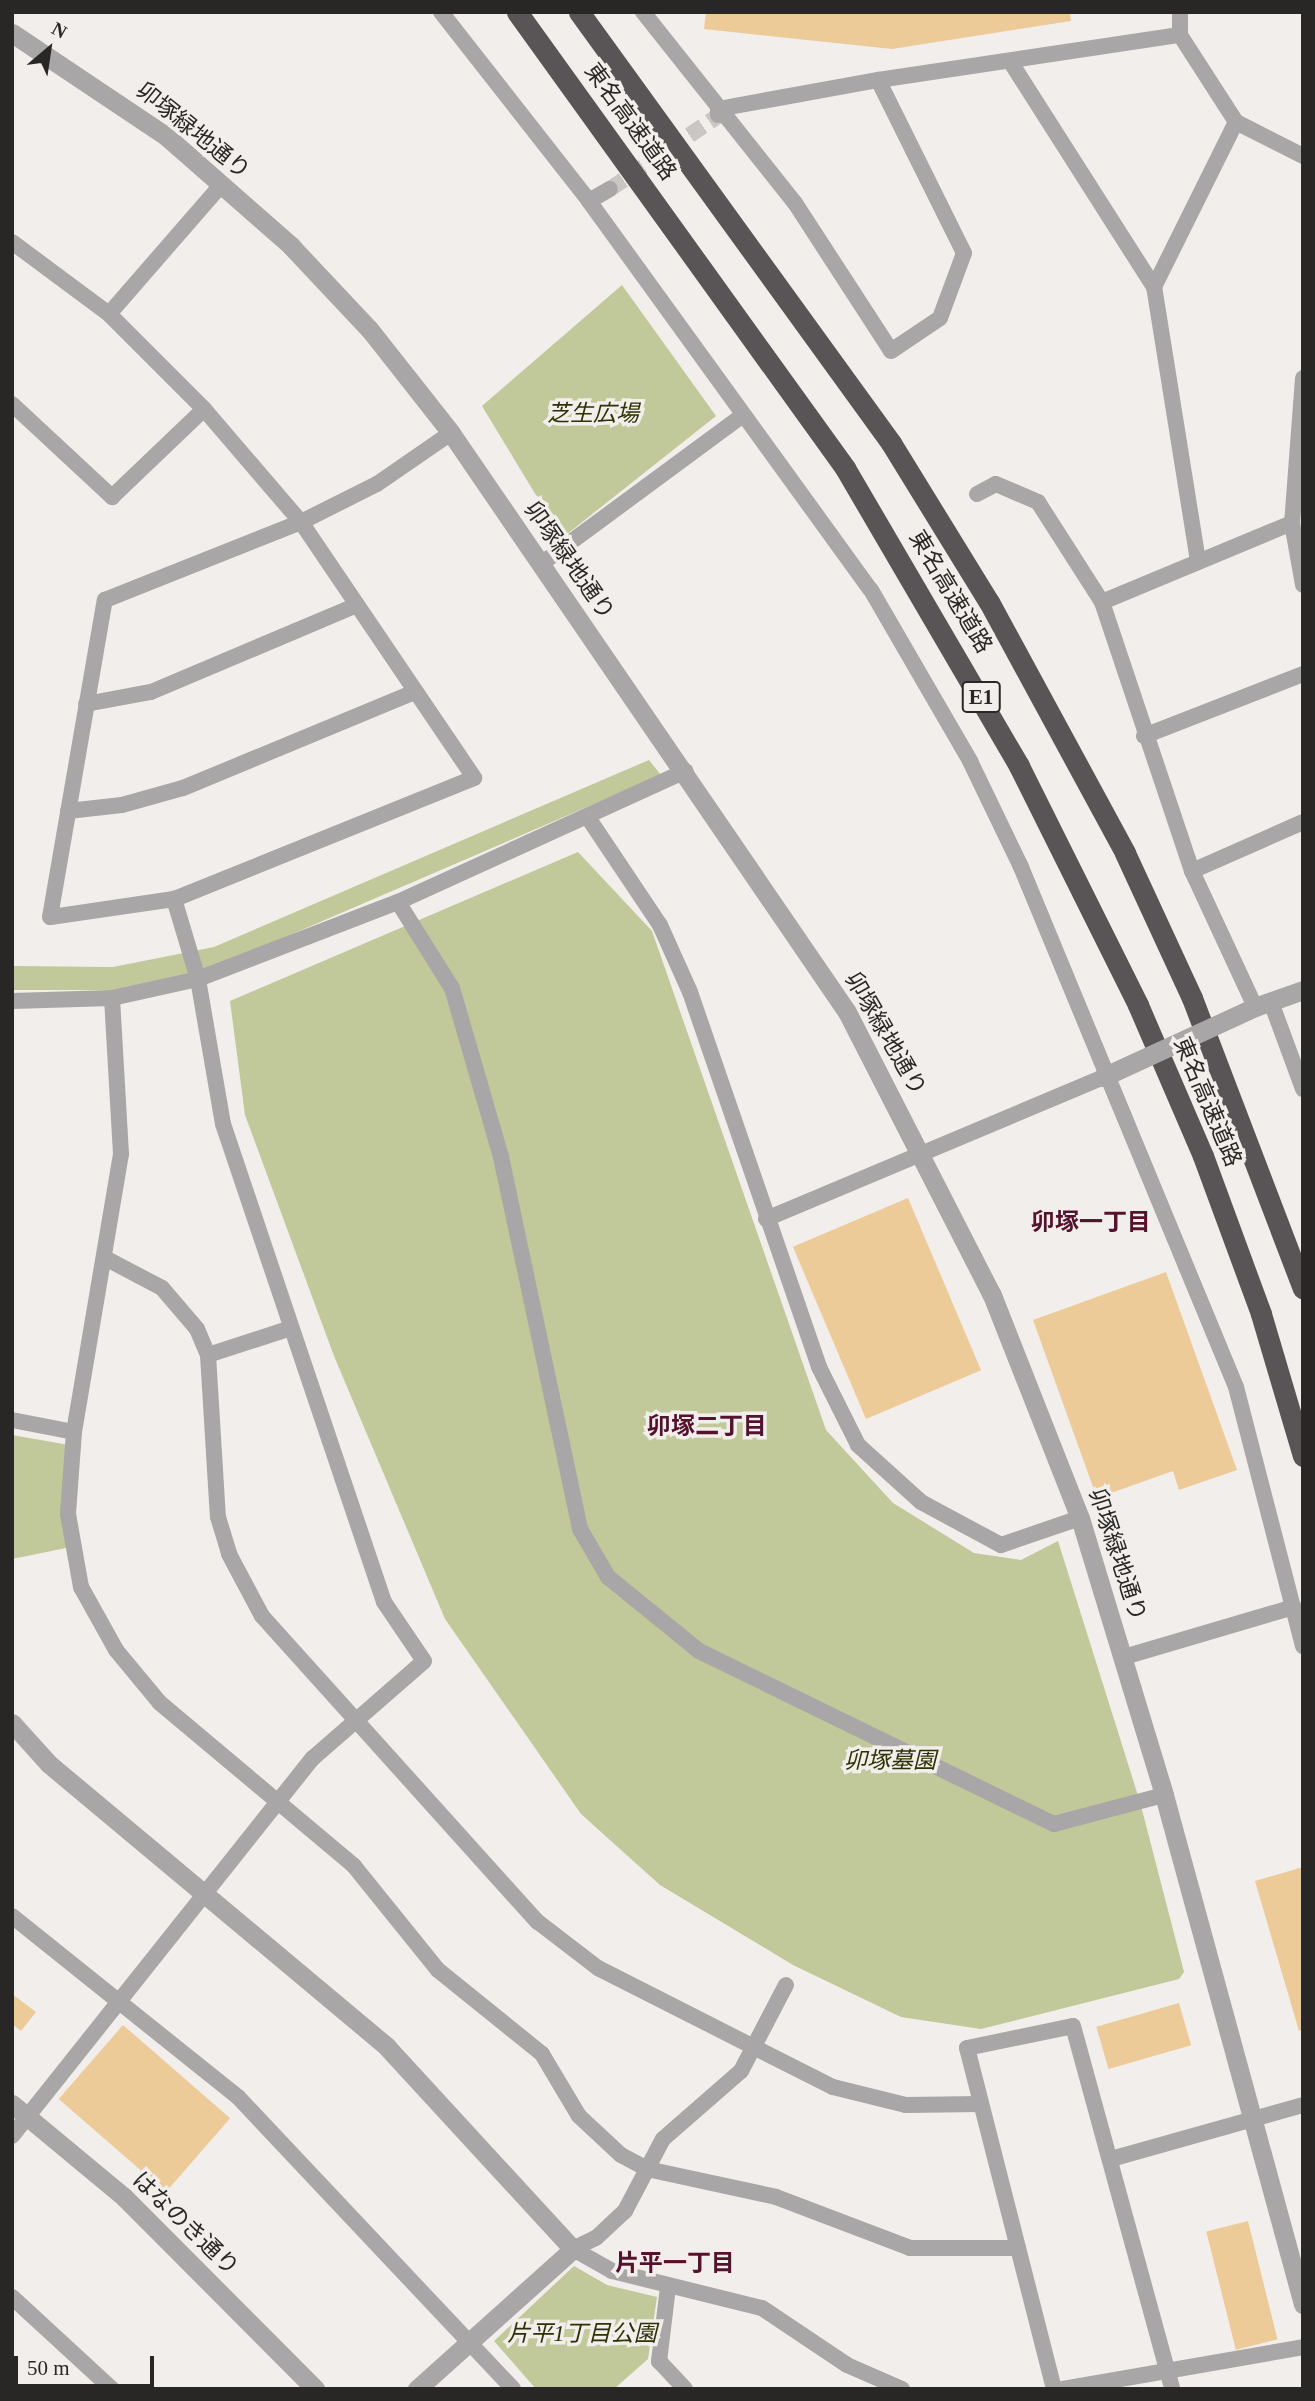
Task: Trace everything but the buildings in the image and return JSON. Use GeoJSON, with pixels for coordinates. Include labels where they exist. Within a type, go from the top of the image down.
{"type":"FeatureCollection","features":[{"type":"Feature","properties":{"kind":"highway","name":"東名高速道路"},"geometry":{"type":"LineString","coordinates":[[517,12],[845,468],[1019,766],[1138,1006],[1203,1156],[1261,1314],[1303,1456]]}},
{"type":"Feature","properties":{"kind":"highway","name":"東名高速道路"},"geometry":{"type":"LineString","coordinates":[[579,12],[891,443],[989,601],[1125,853],[1186,986],[1303,1288]]}},
{"type":"Feature","properties":{"kind":"street"},"geometry":{"type":"LineString","coordinates":[[441,12],[589,201],[742,416],[871,590],[970,761],[1041,914],[1103,1077],[1236,1387],[1303,1647]]}},
{"type":"Feature","properties":{"kind":"street"},"geometry":{"type":"LineString","coordinates":[[643,12],[718,112],[795,204],[891,351],[940,318],[964,253],[878,80]]}},
{"type":"Feature","properties":{"kind":"street"},"geometry":{"type":"LineString","coordinates":[[1180,12],[1180,35],[1236,122],[1303,156]]}},
{"type":"Feature","properties":{"kind":"street","name":"卯塚緑地通り"},"geometry":{"type":"LineString","coordinates":[[12,33],[166,136],[222,184],[370,330],[451,433],[686,771],[847,1013],[924,1153],[992,1295],[1080,1518],[1164,1796],[1303,2304]]}},
{"type":"Feature","properties":{"kind":"street"},"geometry":{"type":"LineString","coordinates":[[718,112],[878,80],[1180,35]]}},
{"type":"Feature","properties":{"kind":"street"},"geometry":{"type":"LineString","coordinates":[[1010,61],[1154,287],[1198,561]]}},
{"type":"Feature","properties":{"kind":"street"},"geometry":{"type":"LineString","coordinates":[[1154,287],[1236,122]]}},
{"type":"Feature","properties":{"kind":"street"},"geometry":{"type":"LineString","coordinates":[[109,314],[222,184]]}},
{"type":"Feature","properties":{"kind":"street"},"geometry":{"type":"LineString","coordinates":[[589,201],[610,189]]}},
{"type":"Feature","properties":{"kind":"street"},"geometry":{"type":"LineString","coordinates":[[12,242],[109,314],[204,409],[301,522],[355,606],[474,778],[174,899],[50,917],[105,600],[301,522],[377,484],[451,433]]}},
{"type":"Feature","properties":{"kind":"street"},"geometry":{"type":"LineString","coordinates":[[1303,377],[1292,523],[1303,585]]}},
{"type":"Feature","properties":{"kind":"street"},"geometry":{"type":"LineString","coordinates":[[12,404],[112,497],[204,409]]}},
{"type":"Feature","properties":{"kind":"street"},"geometry":{"type":"LineString","coordinates":[[541,564],[742,416]]}},
{"type":"Feature","properties":{"kind":"street"},"geometry":{"type":"LineString","coordinates":[[977,494],[996,484],[1038,502],[1102,602],[1144,736],[1192,872],[1263,1004],[1303,1089]]}},
{"type":"Feature","properties":{"kind":"street"},"geometry":{"type":"LineString","coordinates":[[1102,602],[1292,523]]}},
{"type":"Feature","properties":{"kind":"street"},"geometry":{"type":"LineString","coordinates":[[86,704],[150,692],[355,606]]}},
{"type":"Feature","properties":{"kind":"street"},"geometry":{"type":"LineString","coordinates":[[1144,736],[1303,674]]}},
{"type":"Feature","properties":{"kind":"street"},"geometry":{"type":"LineString","coordinates":[[68,811],[122,805],[183,788],[415,692]]}},
{"type":"Feature","properties":{"kind":"street"},"geometry":{"type":"LineString","coordinates":[[12,1000],[112,998],[198,979],[398,902],[589,819],[686,771]]}},
{"type":"Feature","properties":{"kind":"street"},"geometry":{"type":"LineString","coordinates":[[589,819],[660,925],[690,992],[766,1219],[836,1407],[858,1444],[890,1477],[939,1515],[1001,1545],[1080,1518]]}},
{"type":"Feature","properties":{"kind":"street"},"geometry":{"type":"LineString","coordinates":[[1192,872],[1303,822]]}},
{"type":"Feature","properties":{"kind":"street"},"geometry":{"type":"LineString","coordinates":[[12,2136],[20,2110],[122,1999],[277,1803],[353,1717],[424,1661],[384,1602],[223,1124],[198,979],[174,899]]}},
{"type":"Feature","properties":{"kind":"street"},"geometry":{"type":"LineString","coordinates":[[398,902],[452,988],[501,1157],[580,1529],[608,1577],[699,1651],[1054,1825],[1164,1796]]}},
{"type":"Feature","properties":{"kind":"street"},"geometry":{"type":"LineString","coordinates":[[766,1219],[1103,1077],[1263,1004],[1303,990]]}},
{"type":"Feature","properties":{"kind":"street"},"geometry":{"type":"LineString","coordinates":[[112,998],[121,1154],[107,1259],[74,1432],[68,1514],[81,1587],[116,1650],[160,1703],[354,1866],[438,1970],[542,2054],[591,2130],[647,2169],[776,2197],[910,2248],[1018,2248]]}},
{"type":"Feature","properties":{"kind":"street"},"geometry":{"type":"LineString","coordinates":[[107,1259],[162,1288],[184,1310],[208,1355],[215,1492],[229,1554],[262,1616],[538,1922],[598,1968],[833,2087],[906,2105],[980,2104]]}},
{"type":"Feature","properties":{"kind":"street"},"geometry":{"type":"LineString","coordinates":[[208,1355],[291,1328]]}},
{"type":"Feature","properties":{"kind":"street"},"geometry":{"type":"LineString","coordinates":[[12,1420],[74,1432]]}},
{"type":"Feature","properties":{"kind":"street"},"geometry":{"type":"LineString","coordinates":[[1124,1657],[1294,1607]]}},
{"type":"Feature","properties":{"kind":"street"},"geometry":{"type":"LineString","coordinates":[[12,1723],[49,1764],[387,2047],[573,2249],[612,2271],[668,2287],[762,2308],[846,2365],[902,2389]]}},
{"type":"Feature","properties":{"kind":"street"},"geometry":{"type":"LineString","coordinates":[[12,1916],[122,1999],[238,2097],[513,2389]]}},
{"type":"Feature","properties":{"kind":"street"},"geometry":{"type":"LineString","coordinates":[[417,2389],[573,2249],[625,2211],[663,2139],[731,2084],[754,2049],[786,1985]]}},
{"type":"Feature","properties":{"kind":"street"},"geometry":{"type":"LineString","coordinates":[[1054,2389],[967,2048],[1073,2026],[1171,2382]]}},
{"type":"Feature","properties":{"kind":"street"},"geometry":{"type":"LineString","coordinates":[[1111,2159],[1303,2105]]}},
{"type":"Feature","properties":{"kind":"street","name":"はなのき通り"},"geometry":{"type":"LineString","coordinates":[[20,2110],[124,2197],[315,2389]]}},
{"type":"Feature","properties":{"kind":"street"},"geometry":{"type":"LineString","coordinates":[[668,2287],[659,2361],[685,2389]]}},
{"type":"Feature","properties":{"kind":"street"},"geometry":{"type":"LineString","coordinates":[[12,2297],[112,2389]]}},
{"type":"Feature","properties":{"kind":"street"},"geometry":{"type":"LineString","coordinates":[[1063,2389],[1171,2382],[1303,2347]]}},
{"type":"Feature","properties":{"kind":"green space","name":"芝生広場"},"geometry":{"type":"Polygon","coordinates":[[[622,285],[716,416],[562,538],[482,406],[622,285]]]}},
{"type":"Feature","properties":{"kind":"green space"},"geometry":{"type":"Polygon","coordinates":[[[649,760],[661,775],[216,967],[113,990],[12,990],[12,966],[113,967],[214,947],[649,760]]]}},
{"type":"Feature","properties":{"kind":"green space","name":"卯塚墓園"},"geometry":{"type":"Polygon","coordinates":[[[578,852],[652,931],[826,1430],[893,1503],[974,1553],[1021,1560],[1058,1541],[1140,1802],[1184,1972],[1179,1979],[981,2029],[901,2017],[793,1965],[660,1885],[581,1814],[445,1619],[334,1356],[245,1115],[230,1001],[578,852]]]}},
{"type":"Feature","properties":{"kind":"green space"},"geometry":{"type":"Polygon","coordinates":[[[12,1435],[69,1445],[71,1547],[12,1559],[12,1435]]]}},
{"type":"Feature","properties":{"kind":"green space","name":"片平1丁目公園"},"geometry":{"type":"Polygon","coordinates":[[[574,2266],[607,2285],[657,2297],[648,2359],[614,2389],[536,2389],[494,2341],[574,2266]]]}},
{"type":"Feature","properties":{"kind":"tunnel"},"geometry":{"type":"LineString","coordinates":[[610,189],[718,116]]}},
{"type":"Feature","properties":{"kind":"district","name":"卯塚一丁目"},"geometry":{"type":"Point","coordinates":[1091,1223]}},
{"type":"Feature","properties":{"kind":"district","name":"卯塚二丁目"},"geometry":{"type":"Point","coordinates":[707,1427]}},
{"type":"Feature","properties":{"kind":"district","name":"片平一丁目"},"geometry":{"type":"Point","coordinates":[675,2264]}}]}
